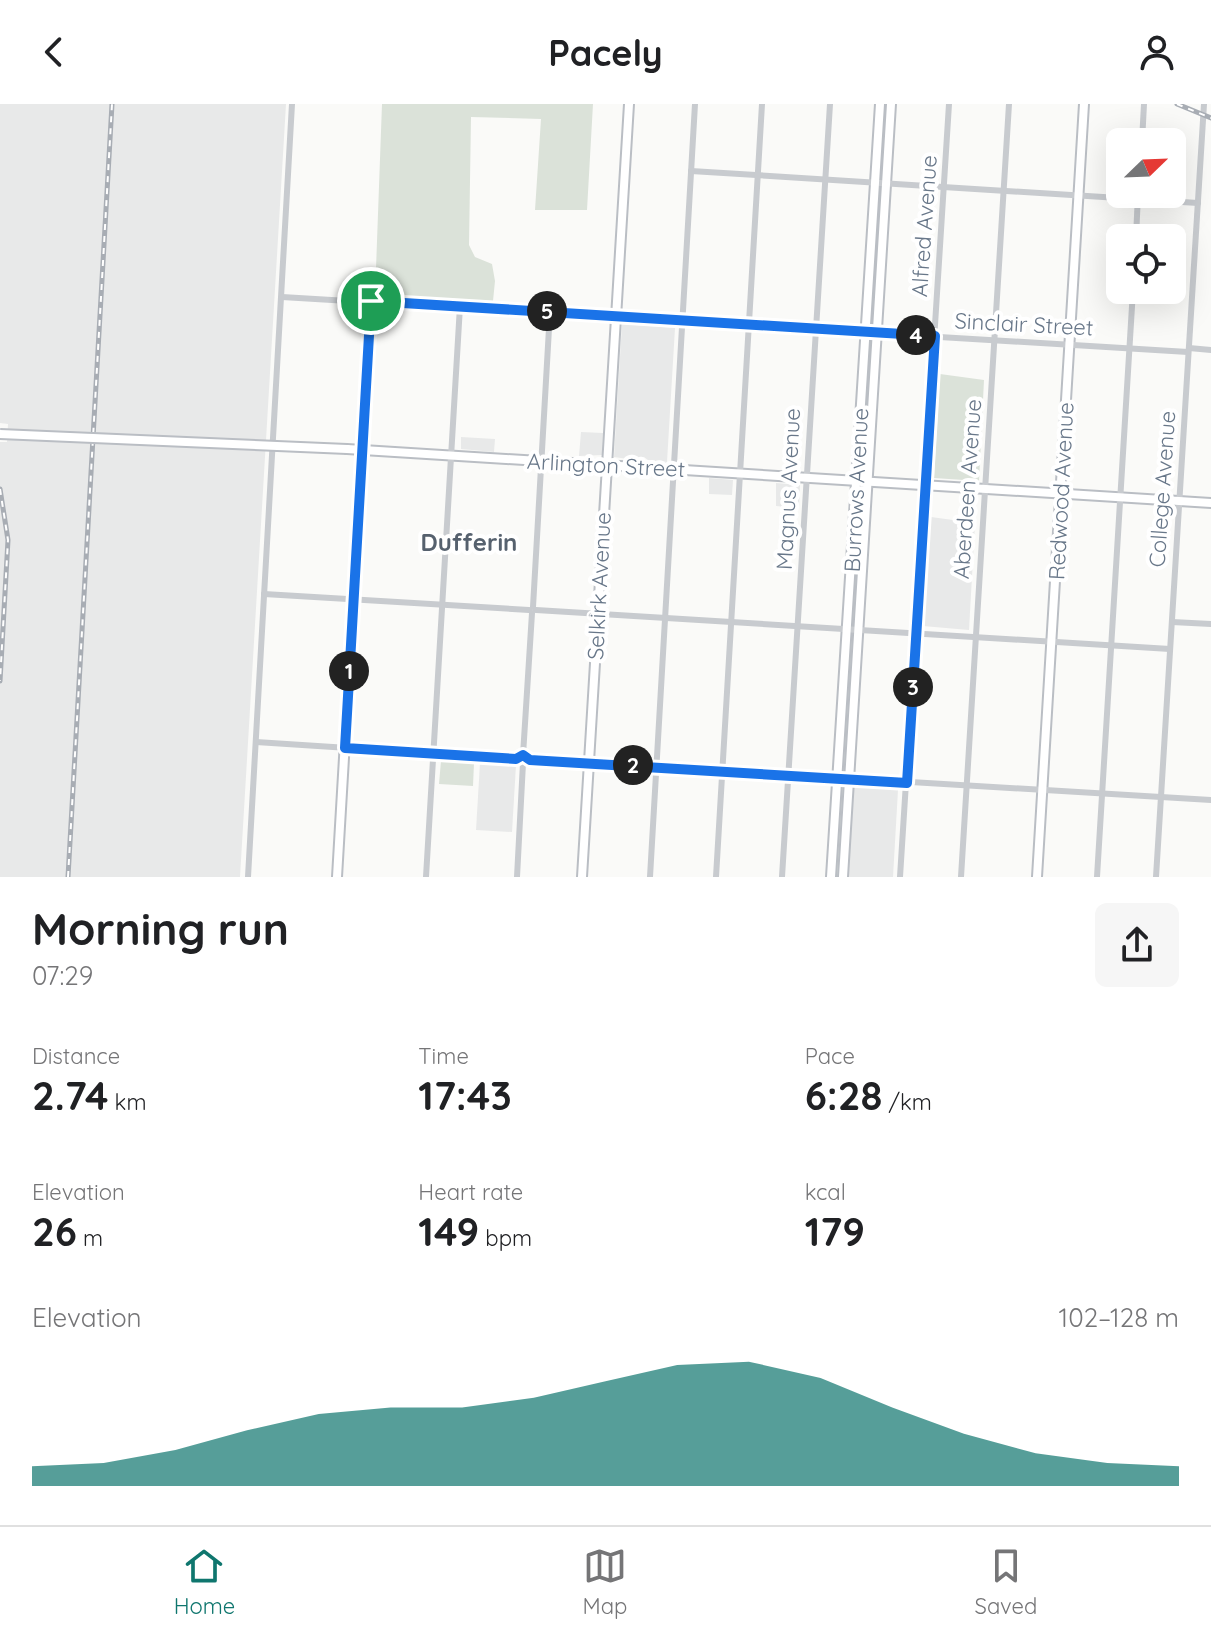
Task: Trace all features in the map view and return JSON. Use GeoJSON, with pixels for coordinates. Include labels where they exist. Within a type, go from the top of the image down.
{"type":"FeatureCollection","features":[{"type":"Feature","properties":{"kind":"street"},"geometry":{"type":"LineString","coordinates":[[248,877],[292,104]]}},
{"type":"Feature","properties":{"kind":"street","name":"Selkirk Avenue"},"geometry":{"type":"LineString","coordinates":[[582,877],[629,104]]}},
{"type":"Feature","properties":{"kind":"street"},"geometry":{"type":"LineString","coordinates":[[650,877],[695,104]]}},
{"type":"Feature","properties":{"kind":"street"},"geometry":{"type":"LineString","coordinates":[[716,877],[762,104]]}},
{"type":"Feature","properties":{"kind":"street","name":"Magnus Avenue"},"geometry":{"type":"LineString","coordinates":[[782,877],[830,104]]}},
{"type":"Feature","properties":{"kind":"street","name":"Burrows Avenue"},"geometry":{"type":"LineString","coordinates":[[831,877],[880,104]]}},
{"type":"Feature","properties":{"kind":"street","name":"Burrows Avenue"},"geometry":{"type":"LineString","coordinates":[[843,877],[891,104]]}},
{"type":"Feature","properties":{"kind":"street","name":"Alfred Avenue"},"geometry":{"type":"LineString","coordinates":[[900,877],[949,104]]}},
{"type":"Feature","properties":{"kind":"street","name":"Aberdeen Avenue"},"geometry":{"type":"LineString","coordinates":[[961,877],[1009,104]]}},
{"type":"Feature","properties":{"kind":"street","name":"Redwood Avenue"},"geometry":{"type":"LineString","coordinates":[[1037,877],[1084,104]]}},
{"type":"Feature","properties":{"kind":"street"},"geometry":{"type":"LineString","coordinates":[[1143,128],[1144,104]]}},
{"type":"Feature","properties":{"kind":"street","name":"College Avenue"},"geometry":{"type":"LineString","coordinates":[[1156,877],[1204,104]]}},
{"type":"Feature","properties":{"kind":"street"},"geometry":{"type":"LineString","coordinates":[[691,171],[1106,196]]}},
{"type":"Feature","properties":{"kind":"street"},"geometry":{"type":"LineString","coordinates":[[1186,202],[1198,203]]}},
{"type":"Feature","properties":{"kind":"street","name":"Sinclair Street"},"geometry":{"type":"LineString","coordinates":[[282,297],[1070,345],[1211,350]]}},
{"type":"Feature","properties":{"kind":"street"},"geometry":{"type":"LineString","coordinates":[[337,877],[371,301]]}},
{"type":"Feature","properties":{"kind":"street"},"geometry":{"type":"LineString","coordinates":[[1097,877],[1132,304]]}},
{"type":"Feature","properties":{"kind":"street"},"geometry":{"type":"LineString","coordinates":[[426,877],[460,306]]}},
{"type":"Feature","properties":{"kind":"street"},"geometry":{"type":"LineString","coordinates":[[517,877],[550,311]]}},
{"type":"Feature","properties":{"kind":"street","name":"Arlington Street"},"geometry":{"type":"LineString","coordinates":[[0,434],[347,449],[1211,503]]}},
{"type":"Feature","properties":{"kind":"street"},"geometry":{"type":"LineString","coordinates":[[264,594],[1170,649]]}},
{"type":"Feature","properties":{"kind":"street"},"geometry":{"type":"LineString","coordinates":[[1172,622],[1211,624]]}},
{"type":"Feature","properties":{"kind":"street"},"geometry":{"type":"LineString","coordinates":[[256,742],[1211,800]]}},
{"type":"Feature","properties":{"kind":"shaded area"},"geometry":{"type":"Polygon","coordinates":[[[0,104],[286,104],[240,877],[0,877],[0,442],[7,442],[8,424],[0,423],[0,104]]]}},
{"type":"Feature","properties":{"kind":"shaded area"},"geometry":{"type":"Polygon","coordinates":[[[382,104],[593,104],[587,210],[535,210],[541,119],[471,117],[469,245],[475,257],[492,264],[495,281],[493,301],[375,296],[382,104]]]}},
{"type":"Feature","properties":{"kind":"shaded area"},"geometry":{"type":"Polygon","coordinates":[[[879,187],[883,189],[873,329],[870,329],[879,187]]]}},
{"type":"Feature","properties":{"kind":"shaded area"},"geometry":{"type":"Polygon","coordinates":[[[622,324],[675,328],[667,462],[644,457],[635,460],[614,457],[622,324]]]}},
{"type":"Feature","properties":{"kind":"shaded area"},"geometry":{"type":"Polygon","coordinates":[[[871,336],[863,473],[860,469],[868,337],[871,336]]]}},
{"type":"Feature","properties":{"kind":"shaded area"},"geometry":{"type":"Polygon","coordinates":[[[940,374],[984,380],[979,481],[934,478],[940,374]]]}},
{"type":"Feature","properties":{"kind":"shaded area"},"geometry":{"type":"Polygon","coordinates":[[[581,432],[603,433],[602,455],[579,456],[581,432]]]}},
{"type":"Feature","properties":{"kind":"shaded area"},"geometry":{"type":"Polygon","coordinates":[[[461,437],[495,439],[494,452],[461,449],[461,437]]]}},
{"type":"Feature","properties":{"kind":"shaded area"},"geometry":{"type":"Polygon","coordinates":[[[709,478],[733,480],[732,495],[709,494],[709,478]]]}},
{"type":"Feature","properties":{"kind":"shaded area"},"geometry":{"type":"Polygon","coordinates":[[[776,483],[800,485],[799,508],[776,506],[776,483]]]}},
{"type":"Feature","properties":{"kind":"shaded area"},"geometry":{"type":"Polygon","coordinates":[[[860,489],[863,497],[855,626],[852,627],[850,625],[860,489]]]}},
{"type":"Feature","properties":{"kind":"shaded area"},"geometry":{"type":"Polygon","coordinates":[[[931,517],[975,523],[969,630],[923,626],[931,517]]]}},
{"type":"Feature","properties":{"kind":"shaded area"},"geometry":{"type":"Polygon","coordinates":[[[853,633],[845,776],[841,774],[850,636],[853,633]]]}},
{"type":"Feature","properties":{"kind":"shaded area"},"geometry":{"type":"Polygon","coordinates":[[[441,761],[474,763],[473,786],[439,784],[441,761]]]}},
{"type":"Feature","properties":{"kind":"shaded area"},"geometry":{"type":"Polygon","coordinates":[[[480,763],[516,765],[512,832],[476,830],[480,763]]]}},
{"type":"Feature","properties":{"kind":"shaded area"},"geometry":{"type":"Polygon","coordinates":[[[842,782],[846,785],[840,877],[834,877],[842,782]]]}},
{"type":"Feature","properties":{"kind":"shaded area"},"geometry":{"type":"Polygon","coordinates":[[[854,787],[898,790],[893,877],[848,877],[854,787]]]}},
{"type":"Feature","properties":{"kind":"railway"},"geometry":{"type":"LineString","coordinates":[[68,877],[112,104]]}},
{"type":"Feature","properties":{"kind":"railway"},"geometry":{"type":"LineString","coordinates":[[1177,104],[1211,118]]}},
{"type":"Feature","properties":{"kind":"railway"},"geometry":{"type":"LineString","coordinates":[[0,489],[8,540],[0,681]]}},
{"type":"Feature","properties":{"kind":"district","name":"Dufferin"},"geometry":{"type":"Point","coordinates":[469,542]}},
{"type":"Feature","properties":{"kind":"route"},"geometry":{"type":"LineString","coordinates":[[371,301],[935,336],[907,783],[530,760],[523,755],[516,759],[345,748],[371,301]]}}]}
